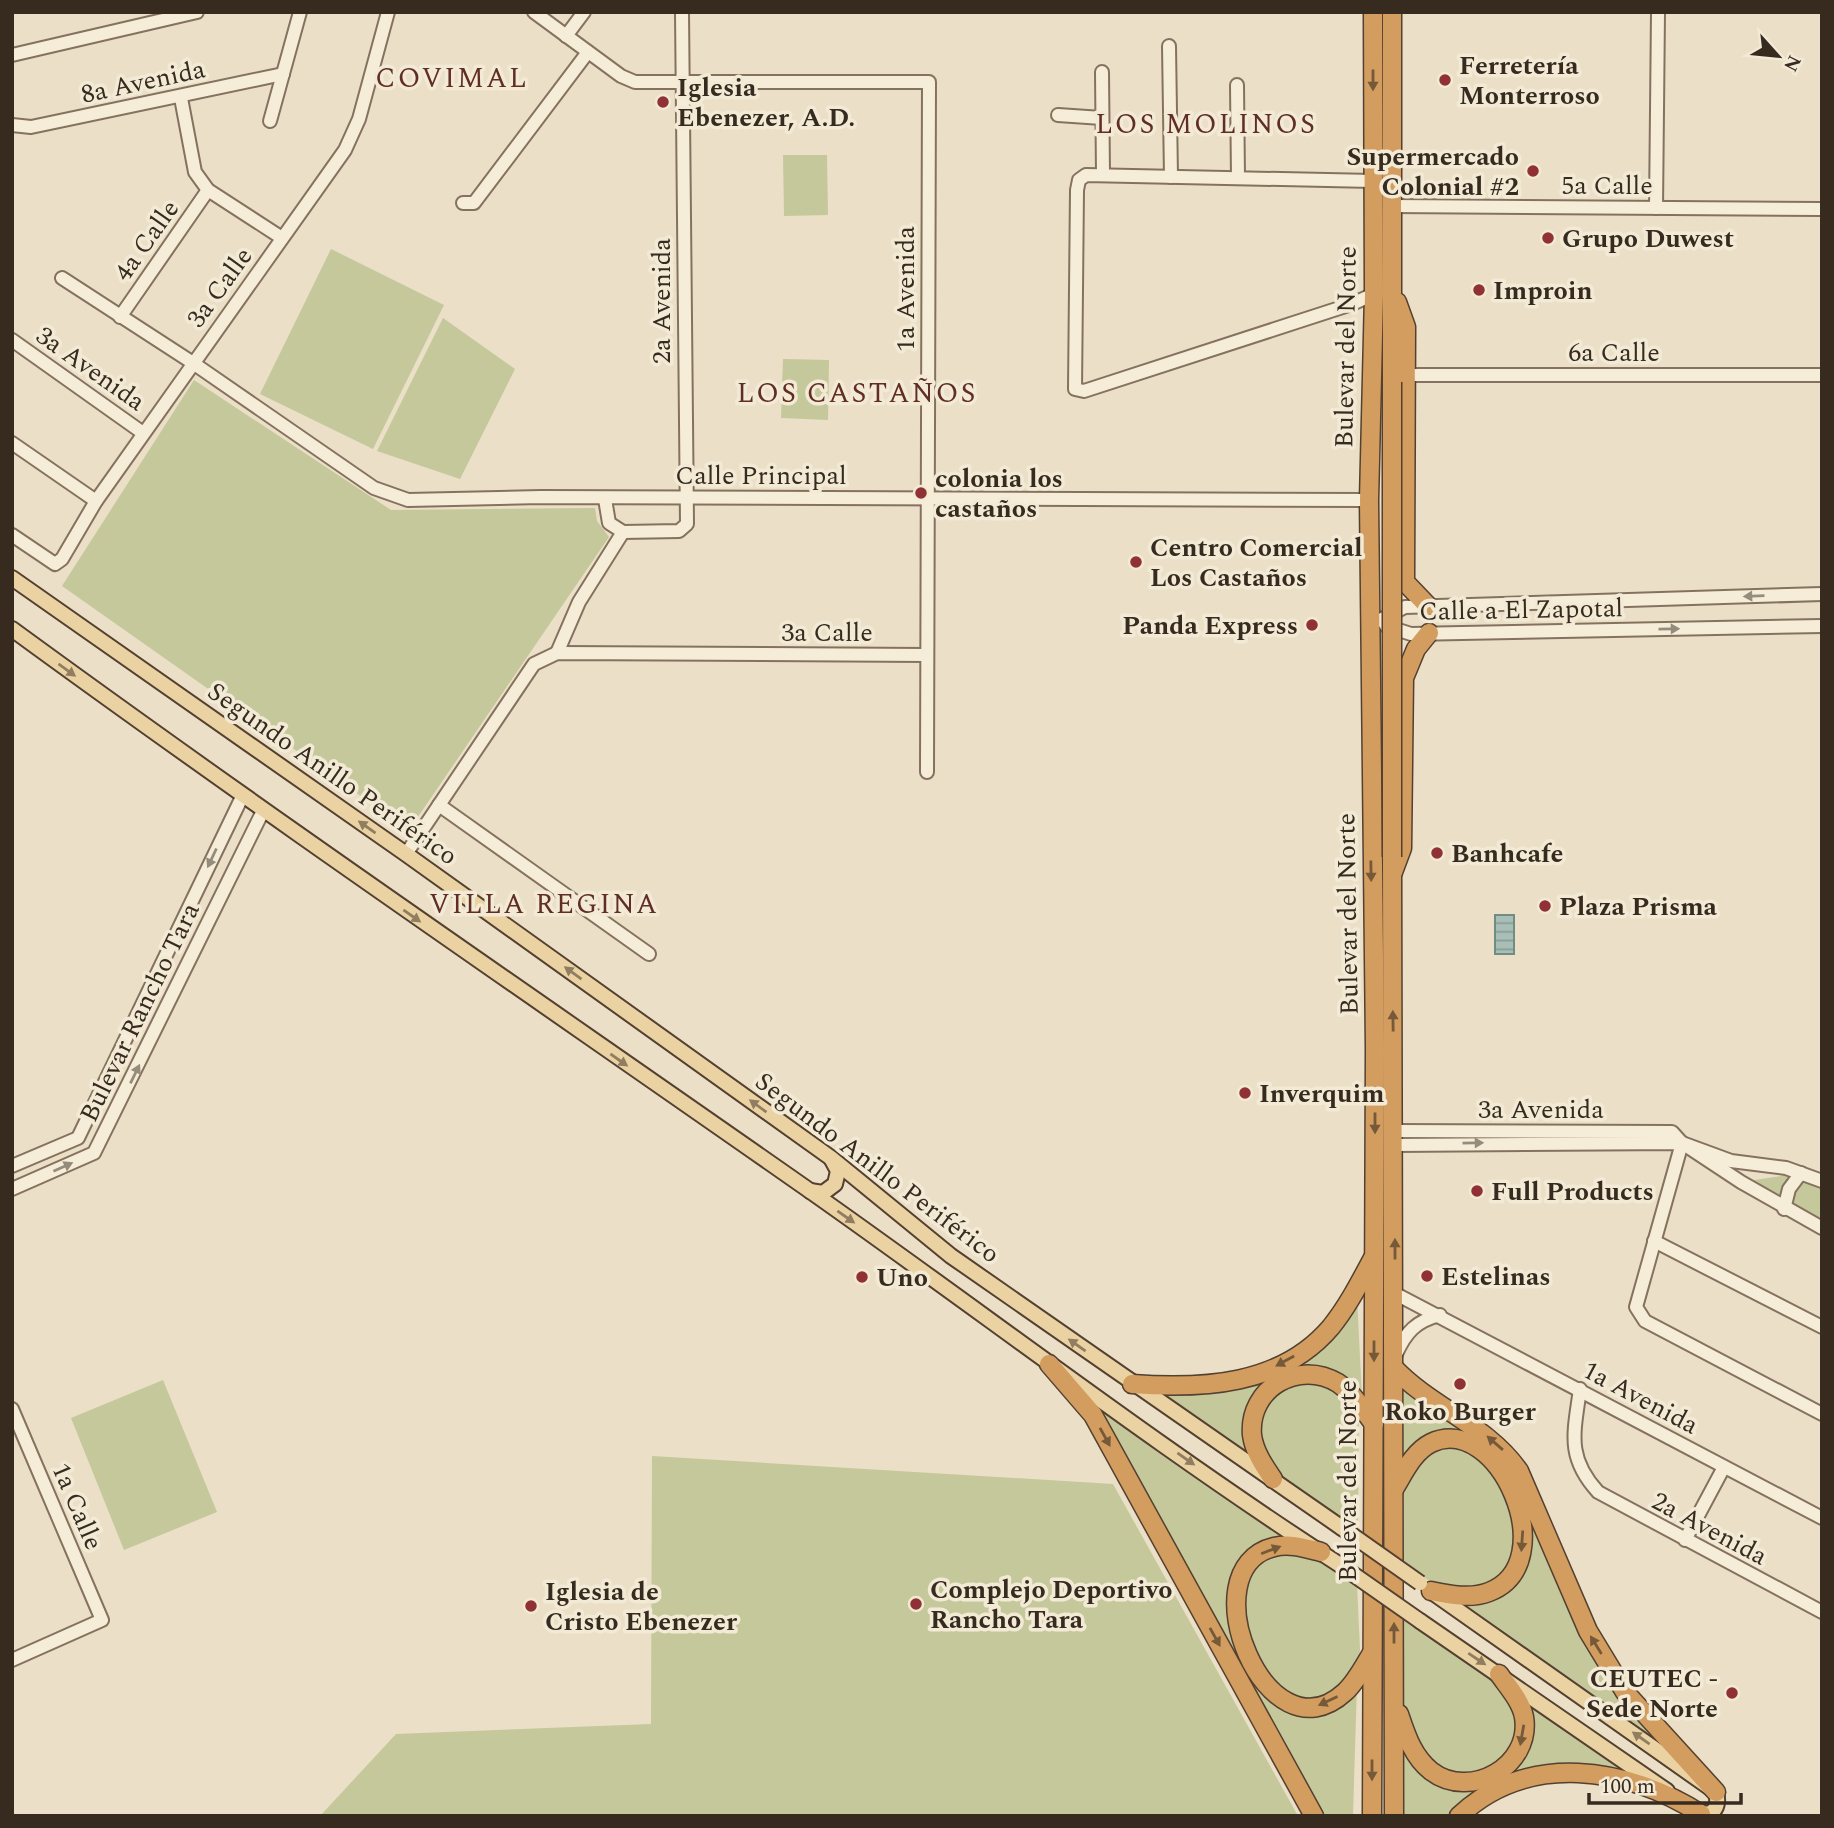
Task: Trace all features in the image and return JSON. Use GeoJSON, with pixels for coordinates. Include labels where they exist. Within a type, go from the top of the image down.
{"type":"FeatureCollection","features":[{"type":"Feature","properties":{"kind":"highway","name":"Bulevar del Norte"},"geometry":{"type":"LineString","coordinates":[[1373,12],[1374,293],[1369,500],[1375,1255],[1373,1816]]}},
{"type":"Feature","properties":{"kind":"highway","name":"Bulevar del Norte"},"geometry":{"type":"LineString","coordinates":[[1392,12],[1392,292],[1399,379],[1392,857],[1395,1138],[1394,1816]]}},
{"type":"Feature","properties":{"kind":"highway"},"geometry":{"type":"LineString","coordinates":[[1371,831],[1375,823],[1378,621],[1377,368],[1372,358]]}},
{"type":"Feature","properties":{"kind":"highway"},"geometry":{"type":"LineString","coordinates":[[1378,593],[1388,601],[1398,600],[1405,582],[1399,379]]}},
{"type":"Feature","properties":{"kind":"highway"},"geometry":{"type":"LineString","coordinates":[[1405,582],[1428,606]]}},
{"type":"Feature","properties":{"kind":"highway"},"geometry":{"type":"LineString","coordinates":[[1392,876],[1402,848],[1404,678],[1409,661],[1429,633]]}},
{"type":"Feature","properties":{"kind":"highway"},"geometry":{"type":"LineString","coordinates":[[1377,653],[1387,642],[1398,642],[1409,661]]}},
{"type":"Feature","properties":{"kind":"highway"},"geometry":{"type":"LineString","coordinates":[[1132,1384],[1189,1388],[1227,1384],[1263,1374],[1299,1353],[1329,1329],[1349,1302],[1375,1255]]}},
{"type":"Feature","properties":{"kind":"highway"},"geometry":{"type":"LineString","coordinates":[[1394,1363],[1412,1387],[1490,1437],[1506,1452],[1519,1471],[1587,1631],[1625,1692],[1716,1792]]}},
{"type":"Feature","properties":{"kind":"highway"},"geometry":{"type":"LineString","coordinates":[[1049,1364],[1093,1415],[1314,1816]]}},
{"type":"Feature","properties":{"kind":"highway"},"geometry":{"type":"LineString","coordinates":[[1273,1479],[1260,1460],[1252,1436],[1253,1417],[1263,1396],[1276,1382],[1299,1374],[1329,1379],[1351,1394],[1374,1424]]}},
{"type":"Feature","properties":{"kind":"highway"},"geometry":{"type":"LineString","coordinates":[[1394,1489],[1413,1458],[1431,1443],[1451,1439],[1472,1445],[1492,1460],[1510,1484],[1518,1505],[1523,1529],[1522,1550],[1506,1581],[1492,1591],[1477,1595],[1425,1587]]}},
{"type":"Feature","properties":{"kind":"highway"},"geometry":{"type":"LineString","coordinates":[[1321,1552],[1292,1545],[1272,1547],[1255,1558],[1243,1574],[1237,1595],[1236,1618],[1242,1644],[1259,1674],[1276,1694],[1291,1705],[1309,1708],[1324,1705],[1345,1692],[1373,1653]]}},
{"type":"Feature","properties":{"kind":"highway"},"geometry":{"type":"LineString","coordinates":[[1395,1701],[1409,1742],[1430,1771],[1444,1779],[1481,1781],[1496,1775],[1509,1763],[1519,1749],[1524,1733],[1524,1716],[1518,1700],[1499,1674]]}},
{"type":"Feature","properties":{"kind":"highway"},"geometry":{"type":"LineString","coordinates":[[1459,1816],[1480,1796],[1523,1777],[1567,1772],[1638,1784],[1676,1799],[1701,1814]]}},
{"type":"Feature","properties":{"kind":"main road","name":"Segundo Anillo Periférico"},"geometry":{"type":"LineString","coordinates":[[12,578],[406,854],[831,1158],[951,1256],[1132,1384],[1273,1479],[1716,1792]]}},
{"type":"Feature","properties":{"kind":"main road","name":"Segundo Anillo Periférico"},"geometry":{"type":"LineString","coordinates":[[12,629],[242,797],[810,1191],[1049,1364],[1701,1814]]}},
{"type":"Feature","properties":{"kind":"main road"},"geometry":{"type":"LineString","coordinates":[[810,1191],[824,1192],[835,1184],[838,1171],[831,1158]]}},
{"type":"Feature","properties":{"kind":"main road"},"geometry":{"type":"LineString","coordinates":[[1701,1814],[1716,1810],[1719,1801],[1716,1792]]}},
{"type":"Feature","properties":{"kind":"street"},"geometry":{"type":"LineString","coordinates":[[12,55],[197,12]]}},
{"type":"Feature","properties":{"kind":"street"},"geometry":{"type":"LineString","coordinates":[[271,121],[300,12]]}},
{"type":"Feature","properties":{"kind":"street","name":"3a Calle"},"geometry":{"type":"LineString","coordinates":[[12,535],[54,564],[62,559],[96,501],[143,433],[345,150],[359,119],[388,12]]}},
{"type":"Feature","properties":{"kind":"street"},"geometry":{"type":"LineString","coordinates":[[534,12],[632,81],[682,81]]}},
{"type":"Feature","properties":{"kind":"street"},"geometry":{"type":"LineString","coordinates":[[566,36],[584,12]]}},
{"type":"Feature","properties":{"kind":"street","name":"2a Avenida"},"geometry":{"type":"LineString","coordinates":[[623,532],[679,531],[687,524],[684,497],[682,12]]}},
{"type":"Feature","properties":{"kind":"street"},"geometry":{"type":"LineString","coordinates":[[1656,208],[1658,12]]}},
{"type":"Feature","properties":{"kind":"street"},"geometry":{"type":"LineString","coordinates":[[1169,46],[1171,177]]}},
{"type":"Feature","properties":{"kind":"street"},"geometry":{"type":"LineString","coordinates":[[463,203],[474,203],[588,52]]}},
{"type":"Feature","properties":{"kind":"street"},"geometry":{"type":"LineString","coordinates":[[1102,72],[1103,174]]}},
{"type":"Feature","properties":{"kind":"street","name":"8a Avenida"},"geometry":{"type":"LineString","coordinates":[[12,125],[31,127],[283,74]]}},
{"type":"Feature","properties":{"kind":"street","name":"1a Avenida"},"geometry":{"type":"LineString","coordinates":[[682,81],[929,82],[927,772]]}},
{"type":"Feature","properties":{"kind":"street"},"geometry":{"type":"LineString","coordinates":[[1237,85],[1238,178]]}},
{"type":"Feature","properties":{"kind":"street"},"geometry":{"type":"LineString","coordinates":[[181,97],[195,172],[208,190],[282,238]]}},
{"type":"Feature","properties":{"kind":"street"},"geometry":{"type":"LineString","coordinates":[[1058,115],[1102,118]]}},
{"type":"Feature","properties":{"kind":"street"},"geometry":{"type":"LineString","coordinates":[[1373,181],[1086,175],[1079,180],[1077,190],[1077,390],[1084,391],[1352,304],[1374,293]]}},
{"type":"Feature","properties":{"kind":"street","name":"4a Calle"},"geometry":{"type":"LineString","coordinates":[[121,317],[208,190]]}},
{"type":"Feature","properties":{"kind":"street","name":"5a Calle"},"geometry":{"type":"LineString","coordinates":[[1392,206],[1822,209]]}},
{"type":"Feature","properties":{"kind":"street"},"geometry":{"type":"LineString","coordinates":[[62,278],[193,363]]}},
{"type":"Feature","properties":{"kind":"street","name":"3a Avenida"},"geometry":{"type":"LineString","coordinates":[[12,340],[143,433]]}},
{"type":"Feature","properties":{"kind":"street","name":"Calle Principal"},"geometry":{"type":"LineString","coordinates":[[193,363],[374,488],[394,496],[420,500],[541,497],[927,497],[1369,500]]}},
{"type":"Feature","properties":{"kind":"street","name":"6a Calle"},"geometry":{"type":"LineString","coordinates":[[1399,379],[1822,375]]}},
{"type":"Feature","properties":{"kind":"street"},"geometry":{"type":"LineString","coordinates":[[12,443],[96,501]]}},
{"type":"Feature","properties":{"kind":"street"},"geometry":{"type":"LineString","coordinates":[[406,854],[534,664],[551,655],[579,602],[623,532],[609,523],[605,499]]}},
{"type":"Feature","properties":{"kind":"street","name":"Calle a El Zapotal"},"geometry":{"type":"LineString","coordinates":[[1378,621],[1396,610],[1428,606],[1822,594]]}},
{"type":"Feature","properties":{"kind":"street","name":"Calle a El Zapotal"},"geometry":{"type":"LineString","coordinates":[[1378,621],[1404,633],[1822,626]]}},
{"type":"Feature","properties":{"kind":"street","name":"3a Calle"},"geometry":{"type":"LineString","coordinates":[[551,655],[927,655]]}},
{"type":"Feature","properties":{"kind":"street","name":"Bulevar Rancho Tara"},"geometry":{"type":"LineString","coordinates":[[12,1166],[78,1138],[242,797]]}},
{"type":"Feature","properties":{"kind":"street"},"geometry":{"type":"LineString","coordinates":[[439,805],[649,954]]}},
{"type":"Feature","properties":{"kind":"street","name":"Bulevar Rancho Tara"},"geometry":{"type":"LineString","coordinates":[[12,1189],[94,1153],[263,811]]}},
{"type":"Feature","properties":{"kind":"street"},"geometry":{"type":"LineString","coordinates":[[93,1111],[112,1121]]}},
{"type":"Feature","properties":{"kind":"street","name":"3a Avenida"},"geometry":{"type":"LineString","coordinates":[[1395,1138],[1682,1143]]}},
{"type":"Feature","properties":{"kind":"street"},"geometry":{"type":"LineString","coordinates":[[1682,1143],[1731,1161],[1801,1173],[1822,1181]]}},
{"type":"Feature","properties":{"kind":"street"},"geometry":{"type":"LineString","coordinates":[[1682,1143],[1784,1209],[1822,1228]]}},
{"type":"Feature","properties":{"kind":"street"},"geometry":{"type":"LineString","coordinates":[[1682,1143],[1636,1307],[1638,1314],[1645,1321],[1822,1414]]}},
{"type":"Feature","properties":{"kind":"street"},"geometry":{"type":"LineString","coordinates":[[1784,1209],[1789,1189],[1801,1173]]}},
{"type":"Feature","properties":{"kind":"street"},"geometry":{"type":"LineString","coordinates":[[1654,1241],[1822,1328]]}},
{"type":"Feature","properties":{"kind":"street","name":"1a Avenida"},"geometry":{"type":"LineString","coordinates":[[1394,1293],[1822,1518]]}},
{"type":"Feature","properties":{"kind":"street"},"geometry":{"type":"LineString","coordinates":[[1394,1363],[1411,1328],[1424,1319],[1440,1315]]}},
{"type":"Feature","properties":{"kind":"street","name":"2a Avenida"},"geometry":{"type":"LineString","coordinates":[[1580,1389],[1575,1460],[1582,1475],[1598,1492],[1614,1503],[1822,1612]]}},
{"type":"Feature","properties":{"kind":"street","name":"1a Calle"},"geometry":{"type":"LineString","coordinates":[[12,1409],[102,1620],[14,1654]]}},
{"type":"Feature","properties":{"kind":"street"},"geometry":{"type":"LineString","coordinates":[[1685,1540],[1724,1467]]}},
{"type":"Feature","properties":{"kind":"green space"},"geometry":{"type":"Polygon","coordinates":[[[783,155],[827,155],[828,215],[784,216],[783,155]]]}},
{"type":"Feature","properties":{"kind":"green space"},"geometry":{"type":"Polygon","coordinates":[[[331,249],[444,305],[373,449],[260,394],[331,249]]]}},
{"type":"Feature","properties":{"kind":"green space"},"geometry":{"type":"Polygon","coordinates":[[[443,318],[515,369],[460,479],[377,451],[443,318]]]}},
{"type":"Feature","properties":{"kind":"green space"},"geometry":{"type":"Polygon","coordinates":[[[783,359],[829,360],[828,420],[781,418],[783,359]]]}},
{"type":"Feature","properties":{"kind":"green space"},"geometry":{"type":"Polygon","coordinates":[[[194,380],[391,510],[595,508],[597,521],[609,537],[409,830],[62,586],[194,380]]]}},
{"type":"Feature","properties":{"kind":"green space"},"geometry":{"type":"Polygon","coordinates":[[[1801,1173],[1822,1181],[1822,1228],[1741,1182],[1801,1173]]]}},
{"type":"Feature","properties":{"kind":"green space"},"geometry":{"type":"Polygon","coordinates":[[[1357,1297],[1362,1397],[1342,1380],[1268,1383],[1254,1458],[1153,1389],[1261,1380],[1357,1297]]]}},
{"type":"Feature","properties":{"kind":"green space"},"geometry":{"type":"Polygon","coordinates":[[[1302,1378],[1336,1388],[1359,1412],[1358,1530],[1273,1471],[1258,1436],[1267,1399],[1302,1378]]]}},
{"type":"Feature","properties":{"kind":"green space"},"geometry":{"type":"Polygon","coordinates":[[[163,1380],[217,1512],[124,1550],[71,1418],[163,1380]]]}},
{"type":"Feature","properties":{"kind":"green space"},"geometry":{"type":"Polygon","coordinates":[[[1403,1382],[1503,1456],[1620,1692],[1654,1740],[1455,1600],[1518,1572],[1515,1484],[1450,1434],[1402,1468],[1403,1382]]]}},
{"type":"Feature","properties":{"kind":"green space"},"geometry":{"type":"Polygon","coordinates":[[[1079,1389],[1298,1541],[1242,1567],[1238,1646],[1307,1713],[1357,1684],[1353,1816],[1319,1816],[1079,1389]]]}},
{"type":"Feature","properties":{"kind":"green space"},"geometry":{"type":"Polygon","coordinates":[[[1452,1444],[1477,1457],[1497,1476],[1511,1501],[1515,1515],[1517,1538],[1511,1566],[1478,1590],[1437,1587],[1404,1562],[1403,1486],[1432,1449],[1452,1444]]]}},
{"type":"Feature","properties":{"kind":"green space","name":"Complejo Deportivo Rancho Tara"},"geometry":{"type":"Polygon","coordinates":[[[652,1456],[1113,1484],[1298,1816],[320,1816],[396,1734],[651,1724],[652,1456]]]}},
{"type":"Feature","properties":{"kind":"green space"},"geometry":{"type":"Polygon","coordinates":[[[1273,1553],[1315,1555],[1357,1584],[1361,1672],[1344,1687],[1309,1703],[1280,1691],[1247,1641],[1242,1595],[1259,1561],[1273,1553]]]}},
{"type":"Feature","properties":{"kind":"green space"},"geometry":{"type":"Polygon","coordinates":[[[1402,1614],[1477,1663],[1496,1679],[1510,1696],[1518,1714],[1519,1732],[1501,1765],[1463,1778],[1426,1759],[1402,1707],[1402,1614]]]}},
{"type":"Feature","properties":{"kind":"green space"},"geometry":{"type":"Polygon","coordinates":[[[1522,1697],[1629,1773],[1517,1774],[1455,1816],[1401,1816],[1401,1732],[1455,1785],[1519,1756],[1522,1697]]]}},
{"type":"Feature","properties":{"kind":"water"},"geometry":{"type":"Polygon","coordinates":[[[1495,915],[1514,915],[1514,954],[1495,954],[1495,915]]]}},
{"type":"Feature","properties":{"kind":"place","name":"Ferretería Monterroso"},"geometry":{"type":"Point","coordinates":[1445,80]}},
{"type":"Feature","properties":{"kind":"place","name":"Iglesia Ebenezer, A.D."},"geometry":{"type":"Point","coordinates":[663,102]}},
{"type":"Feature","properties":{"kind":"place","name":"Supermercado Colonial #2"},"geometry":{"type":"Point","coordinates":[1533,171]}},
{"type":"Feature","properties":{"kind":"place","name":"Grupo Duwest"},"geometry":{"type":"Point","coordinates":[1548,238]}},
{"type":"Feature","properties":{"kind":"place","name":"Improin"},"geometry":{"type":"Point","coordinates":[1479,290]}},
{"type":"Feature","properties":{"kind":"place","name":"colonia los castaños"},"geometry":{"type":"Point","coordinates":[921,493]}},
{"type":"Feature","properties":{"kind":"place","name":"Centro Comercial Los Castaños"},"geometry":{"type":"Point","coordinates":[1136,562]}},
{"type":"Feature","properties":{"kind":"place","name":"Panda Express"},"geometry":{"type":"Point","coordinates":[1312,625]}},
{"type":"Feature","properties":{"kind":"place","name":"Banhcafe"},"geometry":{"type":"Point","coordinates":[1437,853]}},
{"type":"Feature","properties":{"kind":"place","name":"Plaza Prisma"},"geometry":{"type":"Point","coordinates":[1545,906]}},
{"type":"Feature","properties":{"kind":"place","name":"Inverquim"},"geometry":{"type":"Point","coordinates":[1245,1093]}},
{"type":"Feature","properties":{"kind":"place","name":"Full Products"},"geometry":{"type":"Point","coordinates":[1477,1191]}},
{"type":"Feature","properties":{"kind":"place","name":"Estelinas"},"geometry":{"type":"Point","coordinates":[1427,1276]}},
{"type":"Feature","properties":{"kind":"place","name":"Uno"},"geometry":{"type":"Point","coordinates":[862,1277]}},
{"type":"Feature","properties":{"kind":"place","name":"Roko Burger"},"geometry":{"type":"Point","coordinates":[1460,1384]}},
{"type":"Feature","properties":{"kind":"place","name":"Complejo Deportivo Rancho Tara"},"geometry":{"type":"Point","coordinates":[916,1604]}},
{"type":"Feature","properties":{"kind":"place","name":"Iglesia de Cristo Ebenezer"},"geometry":{"type":"Point","coordinates":[531,1606]}},
{"type":"Feature","properties":{"kind":"place","name":"CEUTEC - Sede Norte"},"geometry":{"type":"Point","coordinates":[1732,1693]}},
{"type":"Feature","properties":{"kind":"district","name":"COVIMAL"},"geometry":{"type":"Point","coordinates":[452,77]}},
{"type":"Feature","properties":{"kind":"district","name":"LOS MOLINOS"},"geometry":{"type":"Point","coordinates":[1206,123]}},
{"type":"Feature","properties":{"kind":"district","name":"LOS CASTAÑOS"},"geometry":{"type":"Point","coordinates":[857,392]}},
{"type":"Feature","properties":{"kind":"district","name":"VILLA REGINA"},"geometry":{"type":"Point","coordinates":[544,903]}}]}
